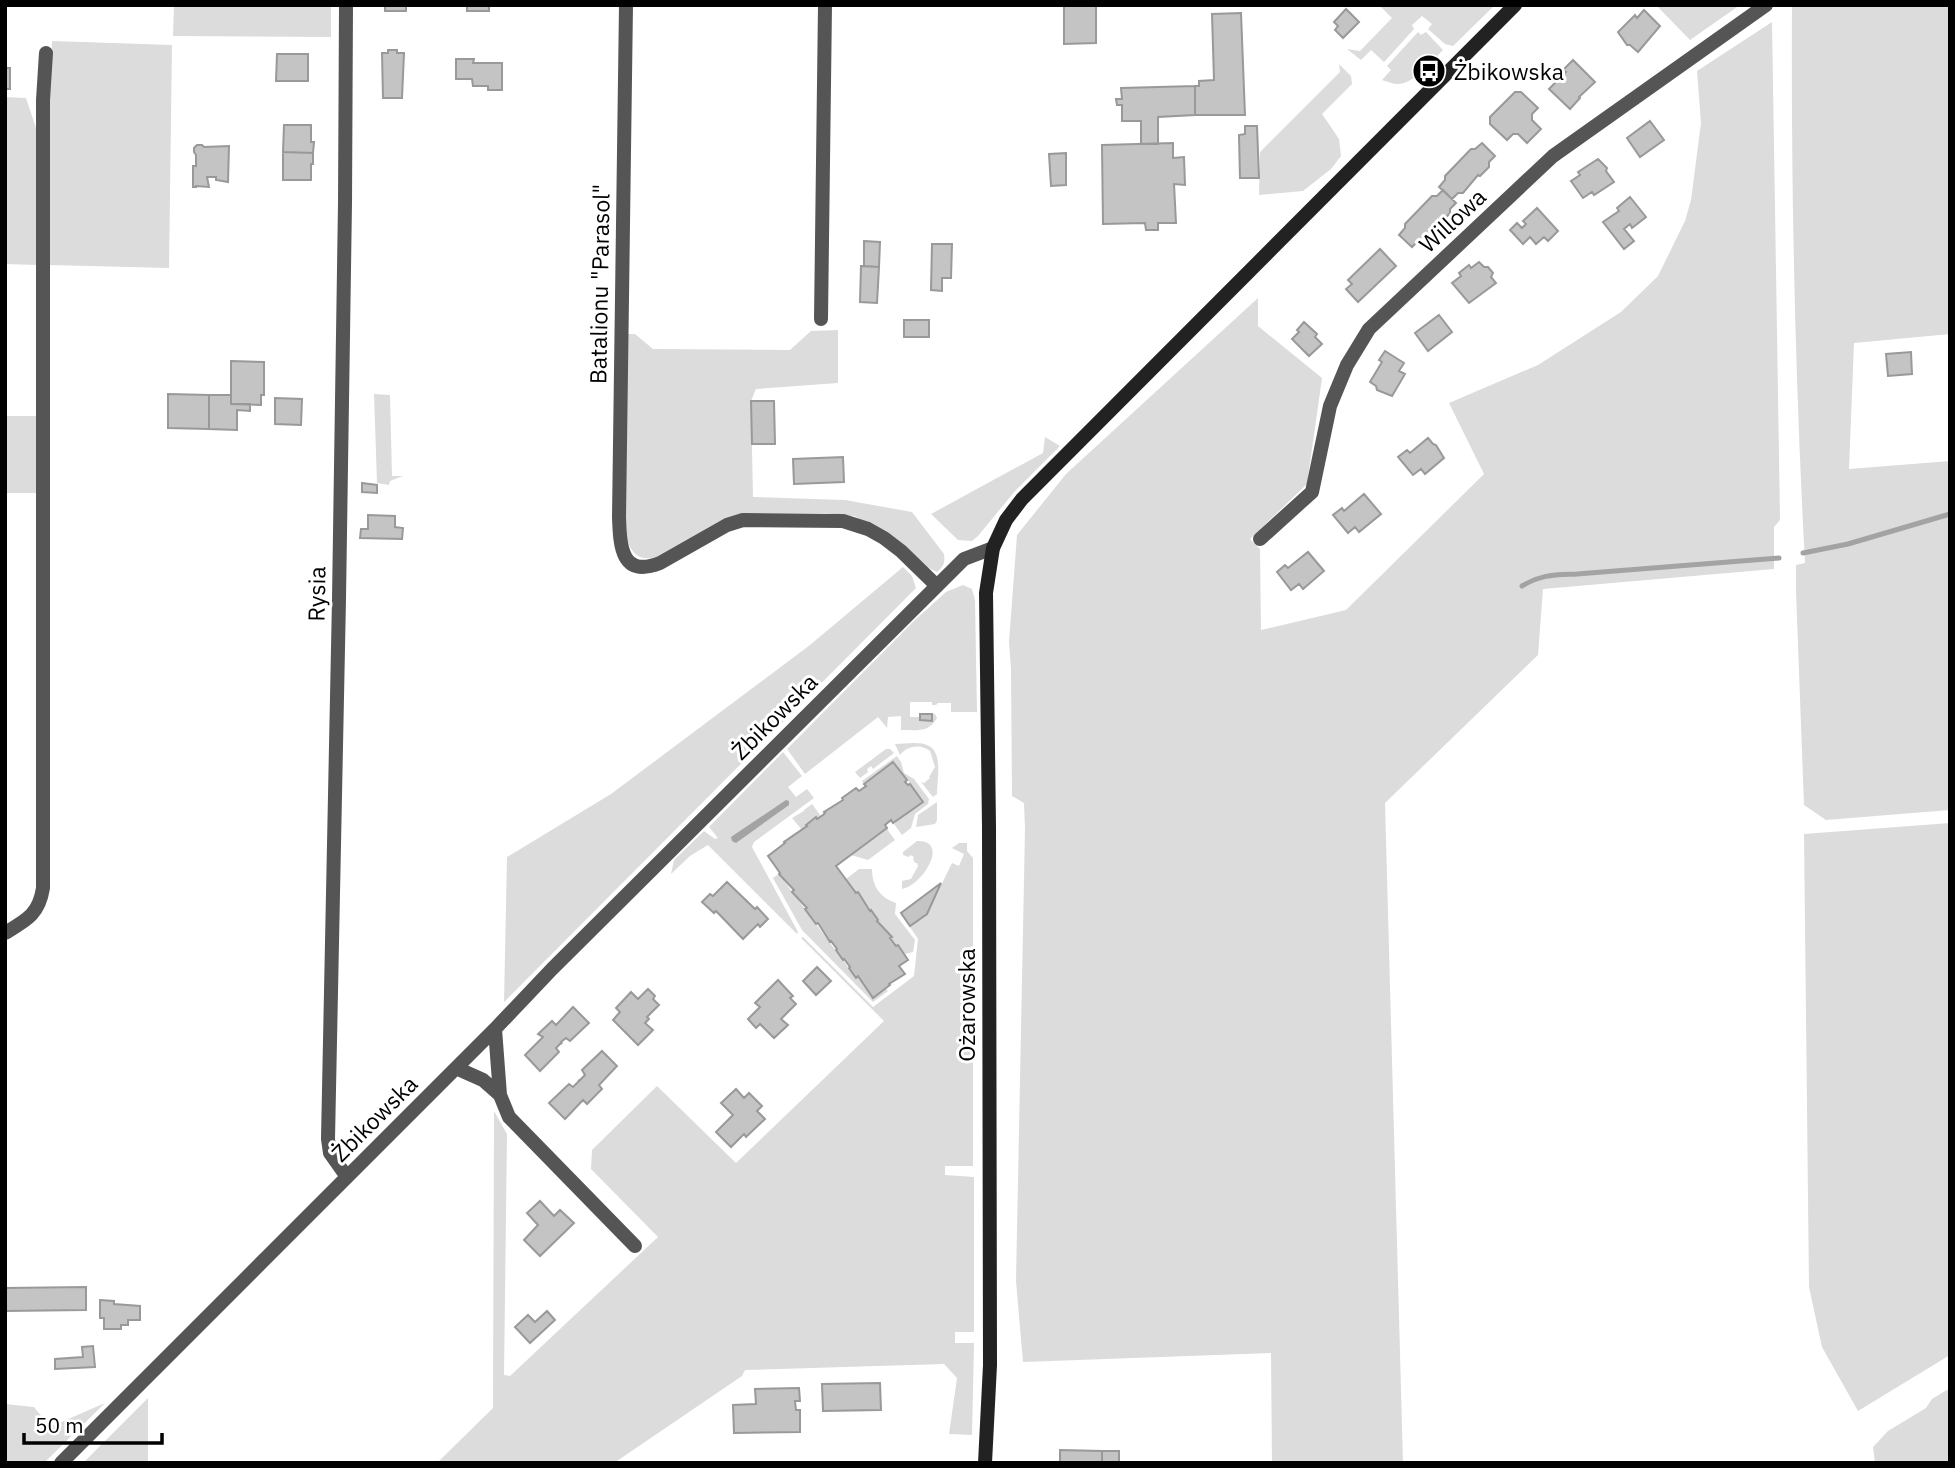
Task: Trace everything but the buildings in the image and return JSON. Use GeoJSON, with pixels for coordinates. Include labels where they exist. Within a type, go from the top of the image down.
{"type":"FeatureCollection","features":[{"type":"Feature","properties":{"kind":"main road"},"geometry":{"type":"LineString","coordinates":[[993,548],[1006,520],[1022,499],[1515,5]]}},
{"type":"Feature","properties":{"kind":"main road","name":"Ożarowska"},"geometry":{"type":"LineString","coordinates":[[985,1463],[990,1365],[986,593],[993,548]]}},
{"type":"Feature","properties":{"kind":"street","name":"Rysia"},"geometry":{"type":"LineString","coordinates":[[346,5],[339,599],[328,1146],[347,1177]]}},
{"type":"Feature","properties":{"kind":"street","name":"Batalionu \"Parasol\""},"geometry":{"type":"LineString","coordinates":[[626,5],[619,517],[621,547],[628,561],[648,568],[727,525],[743,520],[843,521],[868,529],[884,538],[937,586]]}},
{"type":"Feature","properties":{"kind":"street"},"geometry":{"type":"LineString","coordinates":[[821,319],[825,5]]}},
{"type":"Feature","properties":{"kind":"street","name":"Willowa"},"geometry":{"type":"LineString","coordinates":[[1261,539],[1312,492],[1330,406],[1347,365],[1369,329],[1553,156],[1766,5]]}},
{"type":"Feature","properties":{"kind":"street"},"geometry":{"type":"LineString","coordinates":[[5,933],[36,912],[43,888],[43,100],[46,53]]}},
{"type":"Feature","properties":{"kind":"street","name":"Żbikowska"},"geometry":{"type":"LineString","coordinates":[[61,1463],[964,559],[993,548]]}},
{"type":"Feature","properties":{"kind":"street"},"geometry":{"type":"LineString","coordinates":[[495,1029],[499,1095],[509,1117],[635,1246]]}},
{"type":"Feature","properties":{"kind":"street"},"geometry":{"type":"LineString","coordinates":[[456,1068],[483,1080],[499,1095]]}},
{"type":"Feature","properties":{"kind":"shaded area"},"geometry":{"type":"Polygon","coordinates":[[[174,5],[331,5],[331,37],[173,36],[174,5]]]}},
{"type":"Feature","properties":{"kind":"shaded area"},"geometry":{"type":"Polygon","coordinates":[[[1379,5],[1495,5],[1453,46],[1445,44],[1428,29],[1432,24],[1422,16],[1412,25],[1414,29],[1384,62],[1371,50],[1361,60],[1347,49],[1360,51],[1392,18],[1379,5]]]}},
{"type":"Feature","properties":{"kind":"shaded area"},"geometry":{"type":"Polygon","coordinates":[[[1656,5],[1740,5],[1690,40],[1656,5]]]}},
{"type":"Feature","properties":{"kind":"shaded area"},"geometry":{"type":"Polygon","coordinates":[[[1792,5],[1950,5],[1950,334],[1854,343],[1849,469],[1950,461],[1950,810],[1826,820],[1804,805],[1796,591],[1796,565],[1805,563],[1794,284],[1792,5]]]}},
{"type":"Feature","properties":{"kind":"shaded area"},"geometry":{"type":"Polygon","coordinates":[[[1772,22],[1780,520],[1774,527],[1774,569],[1543,589],[1538,655],[1385,803],[1403,1463],[1272,1463],[1271,1353],[1023,1362],[1016,1281],[1025,829],[1024,803],[1012,796],[1009,642],[1017,535],[1066,474],[1258,298],[1258,326],[1322,378],[1307,484],[1250,539],[1260,549],[1261,630],[1346,610],[1484,474],[1449,403],[1538,365],[1621,312],[1658,276],[1685,221],[1691,200],[1701,123],[1697,71],[1772,22]]]}},
{"type":"Feature","properties":{"kind":"shaded area"},"geometry":{"type":"Polygon","coordinates":[[[1418,32],[1421,35],[1426,32],[1443,50],[1409,81],[1398,84],[1382,80],[1391,70],[1387,66],[1418,32]]]}},
{"type":"Feature","properties":{"kind":"shaded area"},"geometry":{"type":"Polygon","coordinates":[[[52,41],[172,45],[169,268],[49,265],[47,173],[52,41]]]}},
{"type":"Feature","properties":{"kind":"shaded area"},"geometry":{"type":"Polygon","coordinates":[[[1339,64],[1351,76],[1352,84],[1322,114],[1339,139],[1341,156],[1331,169],[1303,191],[1259,195],[1260,152],[1340,72],[1339,64]]]}},
{"type":"Feature","properties":{"kind":"shaded area"},"geometry":{"type":"Polygon","coordinates":[[[5,97],[26,98],[37,131],[38,265],[5,264],[5,97]]]}},
{"type":"Feature","properties":{"kind":"shaded area"},"geometry":{"type":"Polygon","coordinates":[[[838,330],[838,383],[756,389],[751,401],[753,497],[845,500],[912,512],[944,554],[941,568],[937,572],[929,568],[881,530],[854,516],[825,513],[739,514],[657,557],[644,558],[635,554],[624,532],[626,334],[635,334],[653,349],[790,350],[811,331],[838,330]]]}},
{"type":"Feature","properties":{"kind":"shaded area"},"geometry":{"type":"Polygon","coordinates":[[[374,394],[390,395],[392,476],[403,476],[390,481],[389,485],[377,483],[374,394]]]}},
{"type":"Feature","properties":{"kind":"shaded area"},"geometry":{"type":"Polygon","coordinates":[[[5,416],[39,416],[39,493],[5,493],[5,416]]]}},
{"type":"Feature","properties":{"kind":"shaded area"},"geometry":{"type":"Polygon","coordinates":[[[1045,437],[1060,446],[1015,491],[972,541],[958,540],[931,514],[1043,453],[1045,437]]]}},
{"type":"Feature","properties":{"kind":"shaded area"},"geometry":{"type":"Polygon","coordinates":[[[903,567],[912,576],[916,588],[504,1002],[507,857],[611,794],[810,645],[903,567]]]}},
{"type":"Feature","properties":{"kind":"shaded area"},"geometry":{"type":"Polygon","coordinates":[[[963,585],[972,589],[975,600],[977,712],[951,712],[951,703],[932,705],[932,702],[910,702],[910,717],[920,717],[920,721],[932,721],[935,714],[937,718],[934,723],[922,730],[901,730],[901,716],[888,717],[887,728],[878,717],[805,774],[787,749],[915,620],[946,592],[963,585]]]}},
{"type":"Feature","properties":{"kind":"shaded area"},"geometry":{"type":"Polygon","coordinates":[[[895,744],[921,744],[933,750],[938,761],[937,794],[933,797],[921,782],[924,783],[930,778],[935,767],[930,751],[915,747],[900,755],[895,744]]]}},
{"type":"Feature","properties":{"kind":"shaded area"},"geometry":{"type":"Polygon","coordinates":[[[886,749],[894,753],[873,769],[871,766],[860,778],[855,772],[886,749]]]}},
{"type":"Feature","properties":{"kind":"shaded area"},"geometry":{"type":"Polygon","coordinates":[[[783,752],[802,776],[788,787],[796,797],[807,789],[814,798],[754,842],[752,847],[797,934],[708,845],[690,856],[671,874],[674,860],[704,831],[715,839],[718,838],[709,827],[783,752]]]}},
{"type":"Feature","properties":{"kind":"shaded area"},"geometry":{"type":"Polygon","coordinates":[[[897,756],[904,773],[914,779],[929,799],[928,804],[915,814],[911,828],[902,835],[894,824],[923,801],[894,762],[864,784],[862,781],[897,756]]]}},
{"type":"Feature","properties":{"kind":"shaded area"},"geometry":{"type":"Polygon","coordinates":[[[786,800],[789,805],[736,843],[732,841],[731,837],[786,800]]]}},
{"type":"Feature","properties":{"kind":"shaded area"},"geometry":{"type":"Polygon","coordinates":[[[937,802],[935,824],[916,827],[918,815],[937,802]]]}},
{"type":"Feature","properties":{"kind":"shaded area"},"geometry":{"type":"Polygon","coordinates":[[[812,804],[821,816],[817,819],[816,817],[802,830],[792,818],[812,804]]]}},
{"type":"Feature","properties":{"kind":"shaded area"},"geometry":{"type":"Polygon","coordinates":[[[1950,823],[1950,1355],[1858,1411],[1822,1347],[1809,1287],[1804,834],[1950,823]]]}},
{"type":"Feature","properties":{"kind":"shaded area"},"geometry":{"type":"Polygon","coordinates":[[[887,829],[895,840],[868,860],[851,855],[887,829]]]}},
{"type":"Feature","properties":{"kind":"shaded area"},"geometry":{"type":"Polygon","coordinates":[[[917,841],[927,843],[932,848],[930,864],[918,880],[902,889],[902,881],[911,879],[918,866],[914,857],[903,855],[903,852],[917,841]]]}},
{"type":"Feature","properties":{"kind":"shaded area"},"geometry":{"type":"Polygon","coordinates":[[[959,843],[967,843],[967,851],[973,858],[973,1166],[945,1166],[945,1175],[974,1177],[974,1332],[955,1332],[955,1343],[974,1343],[972,1435],[949,1434],[957,1378],[944,1364],[745,1370],[742,1376],[614,1463],[437,1463],[493,1408],[494,1111],[507,1134],[504,1375],[510,1376],[658,1237],[591,1169],[592,1150],[657,1086],[736,1163],[884,1021],[801,938],[803,937],[873,1007],[914,976],[918,939],[910,927],[927,914],[952,863],[959,866],[964,854],[952,848],[959,843]]]}},
{"type":"Feature","properties":{"kind":"shaded area"},"geometry":{"type":"Polygon","coordinates":[[[859,869],[872,869],[878,890],[896,903],[895,914],[915,940],[913,952],[905,954],[898,944],[896,945],[846,879],[859,869]]]}},
{"type":"Feature","properties":{"kind":"shaded area"},"geometry":{"type":"Polygon","coordinates":[[[779,874],[873,998],[886,989],[888,991],[873,1002],[802,930],[773,878],[779,874]]]}},
{"type":"Feature","properties":{"kind":"shaded area"},"geometry":{"type":"Polygon","coordinates":[[[1950,1388],[1950,1463],[1875,1463],[1873,1447],[1888,1431],[1926,1408],[1932,1399],[1950,1388]]]}},
{"type":"Feature","properties":{"kind":"shaded area"},"geometry":{"type":"Polygon","coordinates":[[[148,1398],[148,1463],[83,1463],[148,1398]]]}},
{"type":"Feature","properties":{"kind":"shaded area"},"geometry":{"type":"Polygon","coordinates":[[[105,1403],[44,1463],[5,1463],[5,1404],[34,1407],[50,1427],[105,1403]]]}},
{"type":"Feature","properties":{"kind":"waterway"},"geometry":{"type":"LineString","coordinates":[[1803,553],[1848,544],[1950,514]]}},
{"type":"Feature","properties":{"kind":"waterway"},"geometry":{"type":"LineString","coordinates":[[1522,586],[1536,579],[1555,575],[1779,558]]}},
{"type":"Feature","properties":{"kind":"place","name":"Żbikowska"},"geometry":{"type":"Point","coordinates":[1429,71]}}]}
